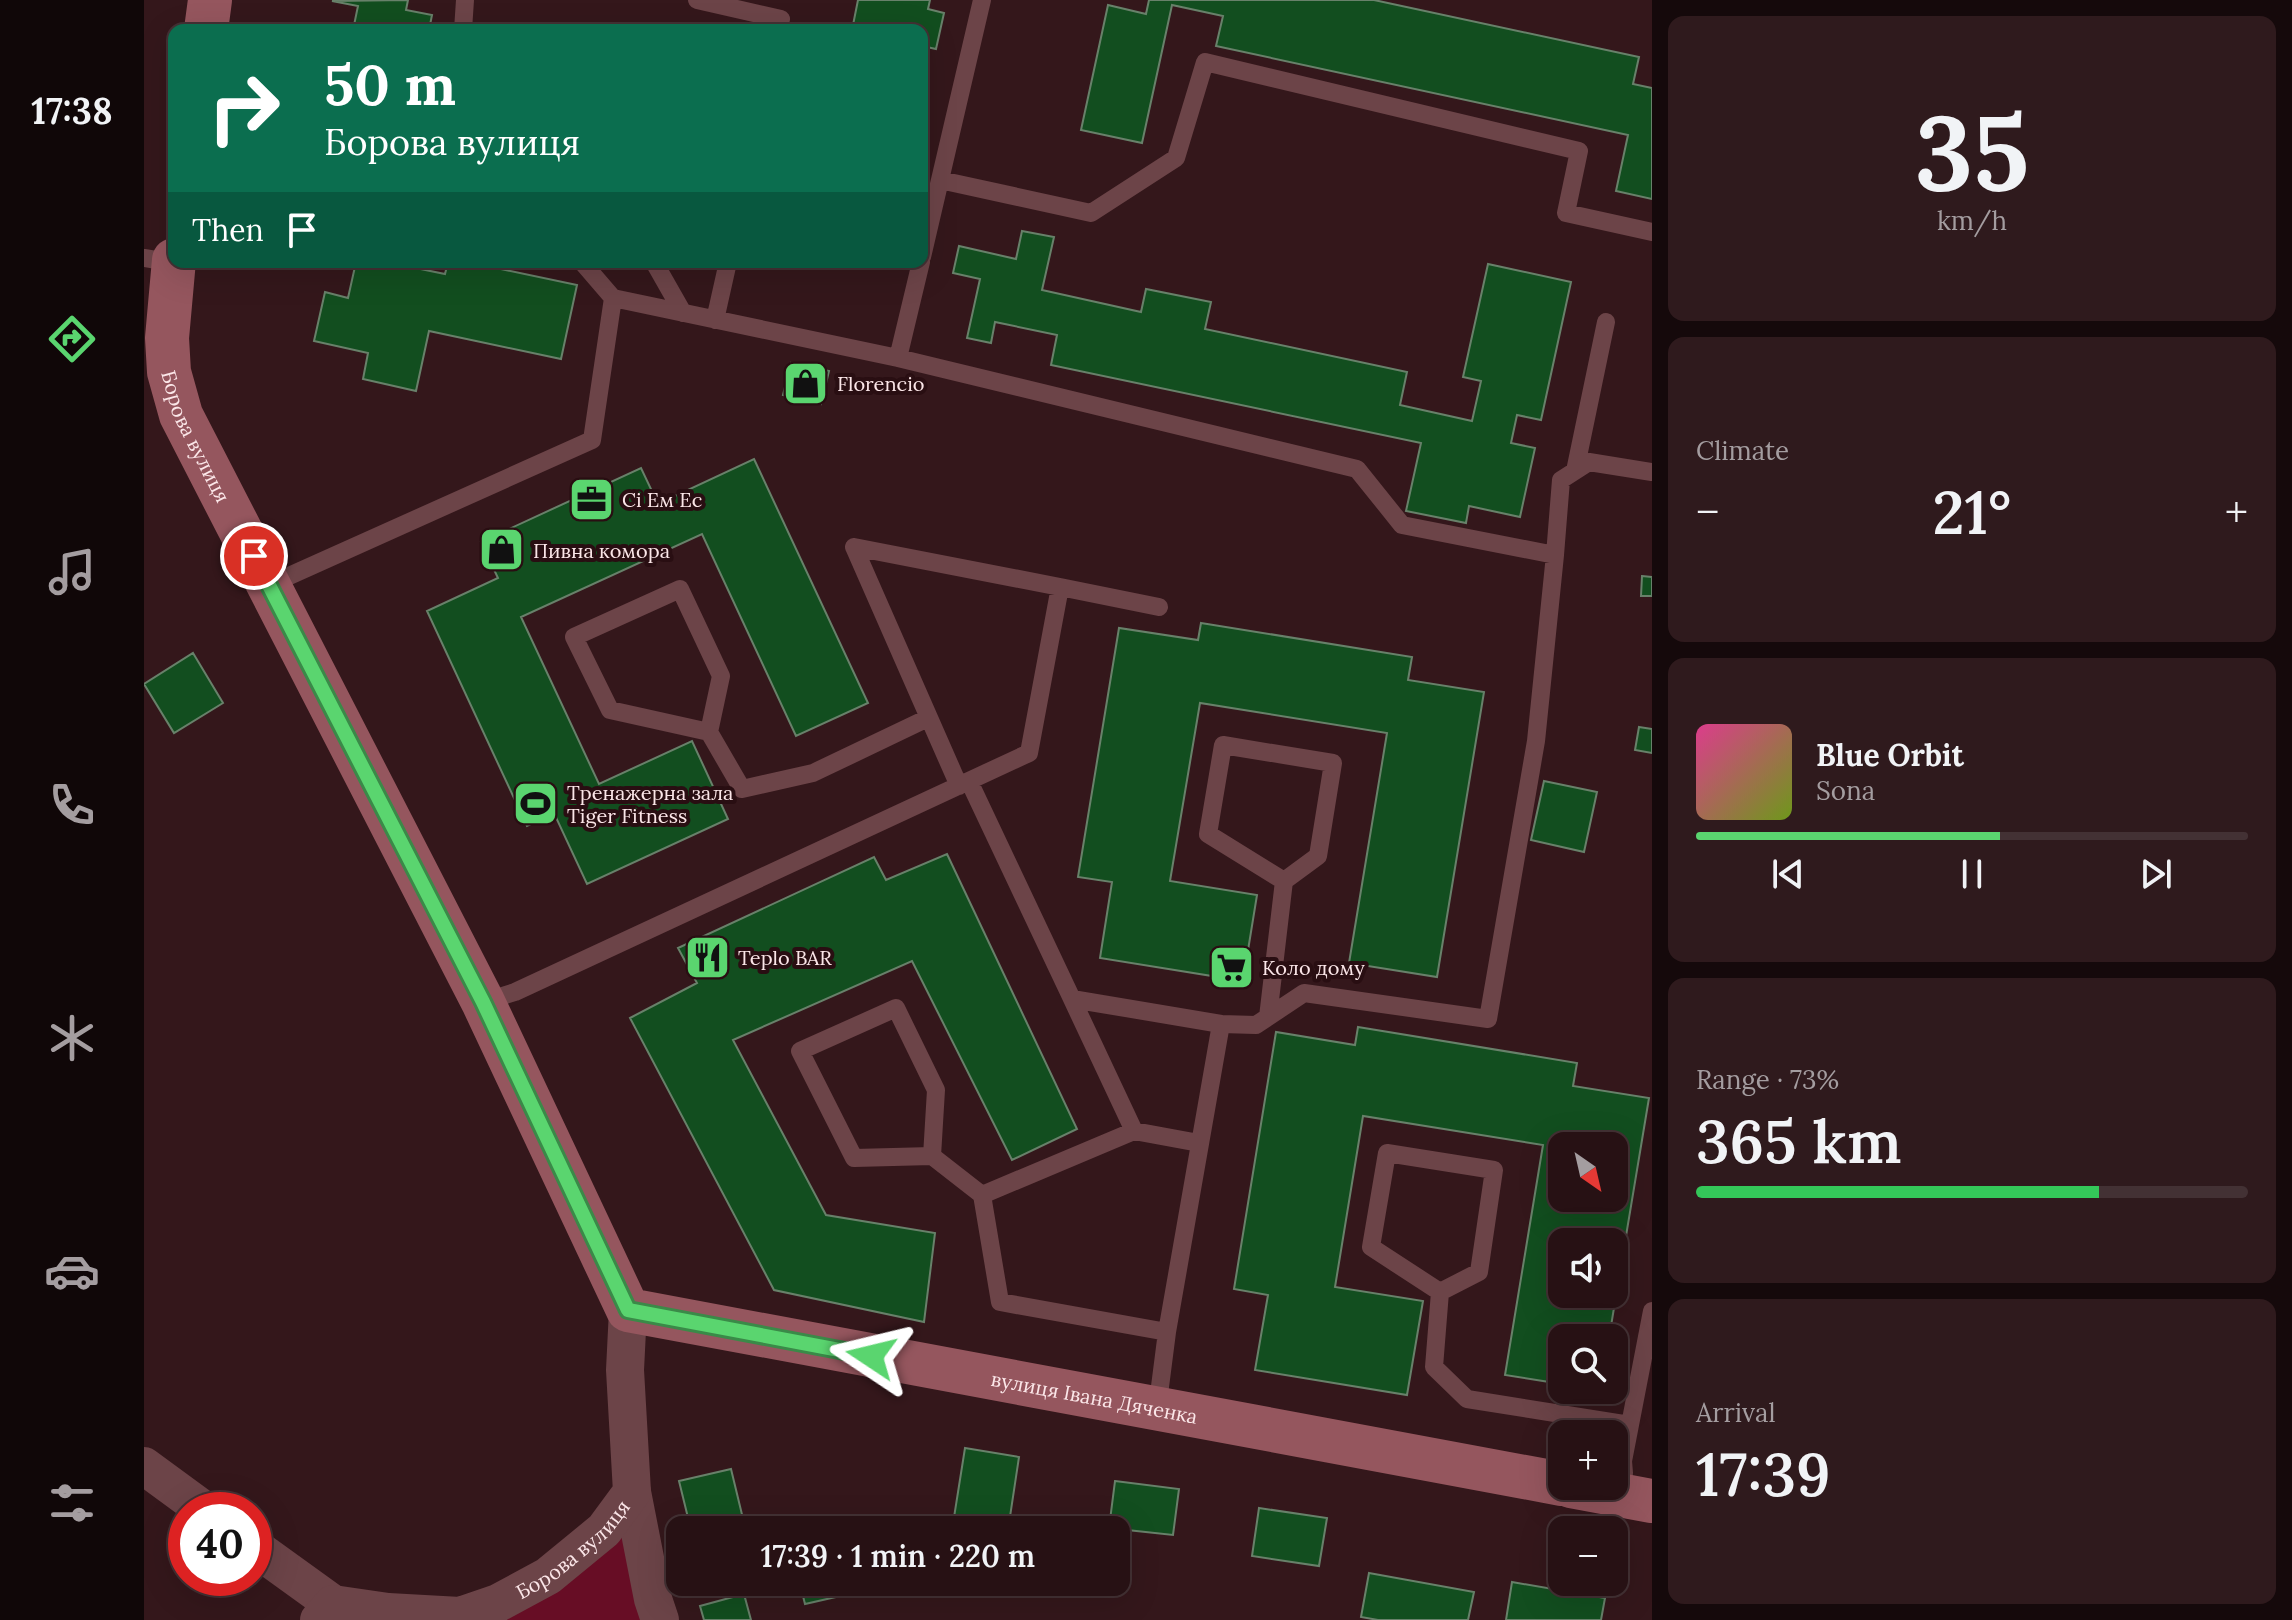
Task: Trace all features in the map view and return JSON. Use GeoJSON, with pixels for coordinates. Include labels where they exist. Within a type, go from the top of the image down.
{"type":"FeatureCollection","features":[{"type":"Feature","properties":{"kind":"street"},"geometry":{"type":"LineString","coordinates":[[207,24],[210,0]]}},
{"type":"Feature","properties":{"kind":"street","name":"Борова вулиця"},"geometry":{"type":"LineString","coordinates":[[173,268],[155,354],[169,372],[181,415],[483,1002],[628,1310],[625,1370],[632,1492],[660,1620]]}},
{"type":"Feature","properties":{"kind":"street","name":"вулиця Івана Дяченка"},"geometry":{"type":"LineString","coordinates":[[628,1310],[1548,1481]]}},
{"type":"Feature","properties":{"kind":"street"},"geometry":{"type":"LineString","coordinates":[[144,1466],[179,1492]]}},
{"type":"Feature","properties":{"kind":"street","name":"Борова вулиця"},"geometry":{"type":"LineString","coordinates":[[326,1612],[388,1612],[467,1618],[548,1576],[604,1530],[632,1492]]}},
{"type":"Feature","properties":{"kind":"street"},"geometry":{"type":"LineString","coordinates":[[272,1563],[326,1612]]}},
{"type":"Feature","properties":{"kind":"lane"},"geometry":{"type":"LineString","coordinates":[[463,24],[465,0]]}},
{"type":"Feature","properties":{"kind":"lane"},"geometry":{"type":"LineString","coordinates":[[697,0],[781,19],[780,24]]}},
{"type":"Feature","properties":{"kind":"lane"},"geometry":{"type":"LineString","coordinates":[[928,230],[982,0]]}},
{"type":"Feature","properties":{"kind":"lane"},"geometry":{"type":"LineString","coordinates":[[940,180],[1091,213],[1176,158],[1205,62],[1579,151],[1566,213],[1652,232]]}},
{"type":"Feature","properties":{"kind":"lane"},"geometry":{"type":"LineString","coordinates":[[144,258],[168,260]]}},
{"type":"Feature","properties":{"kind":"lane"},"geometry":{"type":"LineString","coordinates":[[587,268],[613,298],[898,358],[1357,469],[1402,525],[1555,555]]}},
{"type":"Feature","properties":{"kind":"lane"},"geometry":{"type":"LineString","coordinates":[[657,268],[683,313]]}},
{"type":"Feature","properties":{"kind":"lane"},"geometry":{"type":"LineString","coordinates":[[715,320],[727,268]]}},
{"type":"Feature","properties":{"kind":"lane"},"geometry":{"type":"LineString","coordinates":[[898,358],[919,268]]}},
{"type":"Feature","properties":{"kind":"lane"},"geometry":{"type":"LineString","coordinates":[[269,585],[592,440],[613,298]]}},
{"type":"Feature","properties":{"kind":"lane"},"geometry":{"type":"LineString","coordinates":[[1575,471],[1606,322]]}},
{"type":"Feature","properties":{"kind":"lane"},"geometry":{"type":"LineString","coordinates":[[1072,999],[1221,1024],[1256,1025],[1304,993],[1488,1019],[1536,741],[1561,480],[1589,462],[1652,472]]}},
{"type":"Feature","properties":{"kind":"lane"},"geometry":{"type":"LineString","coordinates":[[1134,1131],[1072,999],[928,718],[854,547],[1159,607]]}},
{"type":"Feature","properties":{"kind":"lane"},"geometry":{"type":"LineString","coordinates":[[483,1002],[515,992],[1029,753],[1060,587]]}},
{"type":"Feature","properties":{"kind":"lane"},"geometry":{"type":"LineString","coordinates":[[709,732],[610,710],[574,637],[680,589],[721,676],[709,732],[742,789],[813,773],[928,718]]}},
{"type":"Feature","properties":{"kind":"lane"},"geometry":{"type":"LineString","coordinates":[[1268,1017],[1284,881],[1318,856],[1333,763],[1223,745],[1208,834],[1284,881]]}},
{"type":"Feature","properties":{"kind":"lane"},"geometry":{"type":"LineString","coordinates":[[932,1156],[936,1090],[896,1008],[800,1051],[854,1158],[932,1156],[982,1195],[1000,1302],[1167,1332]]}},
{"type":"Feature","properties":{"kind":"lane"},"geometry":{"type":"LineString","coordinates":[[1157,1410],[1167,1332],[1221,1024]]}},
{"type":"Feature","properties":{"kind":"lane"},"geometry":{"type":"LineString","coordinates":[[982,1195],[1134,1131],[1199,1143]]}},
{"type":"Feature","properties":{"kind":"lane"},"geometry":{"type":"LineString","coordinates":[[1387,1153],[1494,1170],[1479,1272],[1440,1292],[1371,1247],[1387,1153]]}},
{"type":"Feature","properties":{"kind":"lane"},"geometry":{"type":"LineString","coordinates":[[1440,1292],[1434,1367],[1467,1399],[1630,1425]]}},
{"type":"Feature","properties":{"kind":"lane"},"geometry":{"type":"LineString","coordinates":[[1635,1498],[1630,1425],[1652,1311]]}},
{"type":"Feature","properties":{"kind":"shaded area"},"geometry":{"type":"Polygon","coordinates":[[[622,1537],[643,1620],[506,1620],[622,1537]]]}},
{"type":"Feature","properties":{"kind":"building"},"geometry":{"type":"Polygon","coordinates":[[[408,0],[406,10],[432,15],[430,24],[354,24],[358,6],[332,1],[408,0]]]}},
{"type":"Feature","properties":{"kind":"building"},"geometry":{"type":"Polygon","coordinates":[[[858,0],[930,0],[928,9],[944,13],[936,49],[928,47],[928,24],[853,24],[858,0]]]}},
{"type":"Feature","properties":{"kind":"building"},"geometry":{"type":"Polygon","coordinates":[[[1149,0],[1374,0],[1639,57],[1633,84],[1652,88],[1652,199],[1616,191],[1628,135],[1216,46],[1223,16],[1172,5],[1142,143],[1081,130],[1108,5],[1146,14],[1149,0]]]}},
{"type":"Feature","properties":{"kind":"building"},"geometry":{"type":"Polygon","coordinates":[[[1022,231],[1054,237],[1042,290],[1141,312],[1146,289],[1211,302],[1205,329],[1407,372],[1400,405],[1472,421],[1481,381],[1463,377],[1488,264],[1571,282],[1541,420],[1517,415],[1511,443],[1535,448],[1520,517],[1469,506],[1466,523],[1406,511],[1421,443],[1051,365],[1057,335],[995,322],[991,343],[967,338],[980,279],[953,273],[959,246],[1016,259],[1022,231]]]}},
{"type":"Feature","properties":{"kind":"building"},"geometry":{"type":"Polygon","coordinates":[[[355,268],[416,268],[445,274],[446,268],[496,268],[577,285],[561,359],[429,331],[416,391],[363,379],[368,353],[314,341],[325,292],[348,298],[355,268]]]}},
{"type":"Feature","properties":{"kind":"building","name":"Florencio"},"geometry":{"type":"Polygon","coordinates":[[[791,363],[829,371],[821,404],[783,395],[791,363]]]}},
{"type":"Feature","properties":{"kind":"building"},"geometry":{"type":"Polygon","coordinates":[[[754,459],[868,703],[796,736],[702,534],[521,617],[599,784],[692,741],[728,819],[587,884],[554,813],[527,826],[427,611],[498,578],[481,542],[641,468],[658,504],[754,459]]]}},
{"type":"Feature","properties":{"kind":"building"},"geometry":{"type":"Polygon","coordinates":[[[1642,576],[1652,577],[1652,596],[1641,596],[1642,576]]]}},
{"type":"Feature","properties":{"kind":"building"},"geometry":{"type":"Polygon","coordinates":[[[1201,623],[1412,657],[1408,680],[1484,692],[1437,977],[1349,963],[1387,733],[1200,703],[1170,881],[1257,895],[1243,981],[1100,958],[1112,882],[1078,877],[1119,628],[1198,640],[1201,623]]]}},
{"type":"Feature","properties":{"kind":"building"},"geometry":{"type":"Polygon","coordinates":[[[193,653],[223,703],[174,733],[144,684],[193,653]]]}},
{"type":"Feature","properties":{"kind":"building"},"geometry":{"type":"Polygon","coordinates":[[[1639,727],[1652,729],[1652,753],[1635,750],[1639,727]]]}},
{"type":"Feature","properties":{"kind":"building"},"geometry":{"type":"Polygon","coordinates":[[[1544,781],[1597,792],[1584,852],[1531,840],[1544,781]]]}},
{"type":"Feature","properties":{"kind":"building"},"geometry":{"type":"Polygon","coordinates":[[[947,854],[1077,1129],[1012,1160],[912,961],[733,1040],[826,1215],[935,1233],[924,1322],[774,1290],[630,1018],[697,983],[678,948],[874,857],[886,880],[947,854]]]}},
{"type":"Feature","properties":{"kind":"building"},"geometry":{"type":"Polygon","coordinates":[[[1358,1027],[1577,1063],[1573,1086],[1649,1098],[1627,1228],[1548,1228],[1548,1308],[1614,1308],[1611,1324],[1548,1324],[1548,1382],[1505,1375],[1543,1145],[1363,1116],[1335,1287],[1423,1301],[1407,1395],[1255,1370],[1268,1295],[1234,1289],[1276,1032],[1355,1045],[1358,1027]]]}},
{"type":"Feature","properties":{"kind":"building"},"geometry":{"type":"Polygon","coordinates":[[[965,1448],[1019,1457],[1010,1516],[954,1516],[965,1448]]]}},
{"type":"Feature","properties":{"kind":"building"},"geometry":{"type":"Polygon","coordinates":[[[731,1469],[742,1516],[688,1516],[679,1481],[731,1469]]]}},
{"type":"Feature","properties":{"kind":"building"},"geometry":{"type":"Polygon","coordinates":[[[1115,1481],[1179,1489],[1173,1535],[1130,1530],[1130,1516],[1111,1516],[1115,1481]]]}},
{"type":"Feature","properties":{"kind":"building"},"geometry":{"type":"Polygon","coordinates":[[[1259,1508],[1327,1518],[1319,1566],[1252,1556],[1259,1508]]]}},
{"type":"Feature","properties":{"kind":"building"},"geometry":{"type":"Polygon","coordinates":[[[1369,1573],[1474,1592],[1468,1620],[1378,1620],[1361,1617],[1369,1573]]]}},
{"type":"Feature","properties":{"kind":"building"},"geometry":{"type":"Polygon","coordinates":[[[1512,1582],[1548,1588],[1548,1596],[1605,1598],[1601,1620],[1506,1620],[1512,1582]]]}},
{"type":"Feature","properties":{"kind":"building"},"geometry":{"type":"Polygon","coordinates":[[[745,1596],[751,1620],[704,1620],[700,1606],[745,1596]]]}},
{"type":"Feature","properties":{"kind":"building"},"geometry":{"type":"Polygon","coordinates":[[[803,1596],[840,1596],[805,1604],[803,1596]]]}},
{"type":"Feature","properties":{"kind":"place","name":"Florencio"},"geometry":{"type":"Point","coordinates":[806,383]}},
{"type":"Feature","properties":{"kind":"place","name":"Сі Ем Ес"},"geometry":{"type":"Point","coordinates":[591,499]}},
{"type":"Feature","properties":{"kind":"place","name":"Пивна комора"},"geometry":{"type":"Point","coordinates":[502,550]}},
{"type":"Feature","properties":{"kind":"place","name":"Тренажерна зала Tiger Fitness"},"geometry":{"type":"Point","coordinates":[536,803]}},
{"type":"Feature","properties":{"kind":"place","name":"Teplo BAR"},"geometry":{"type":"Point","coordinates":[707,957]}},
{"type":"Feature","properties":{"kind":"place","name":"Коло дому"},"geometry":{"type":"Point","coordinates":[1231,967]}},
{"type":"Feature","properties":{"kind":"route"},"geometry":{"type":"LineString","coordinates":[[254,556],[483,1002],[628,1310],[871,1356]]}}]}
